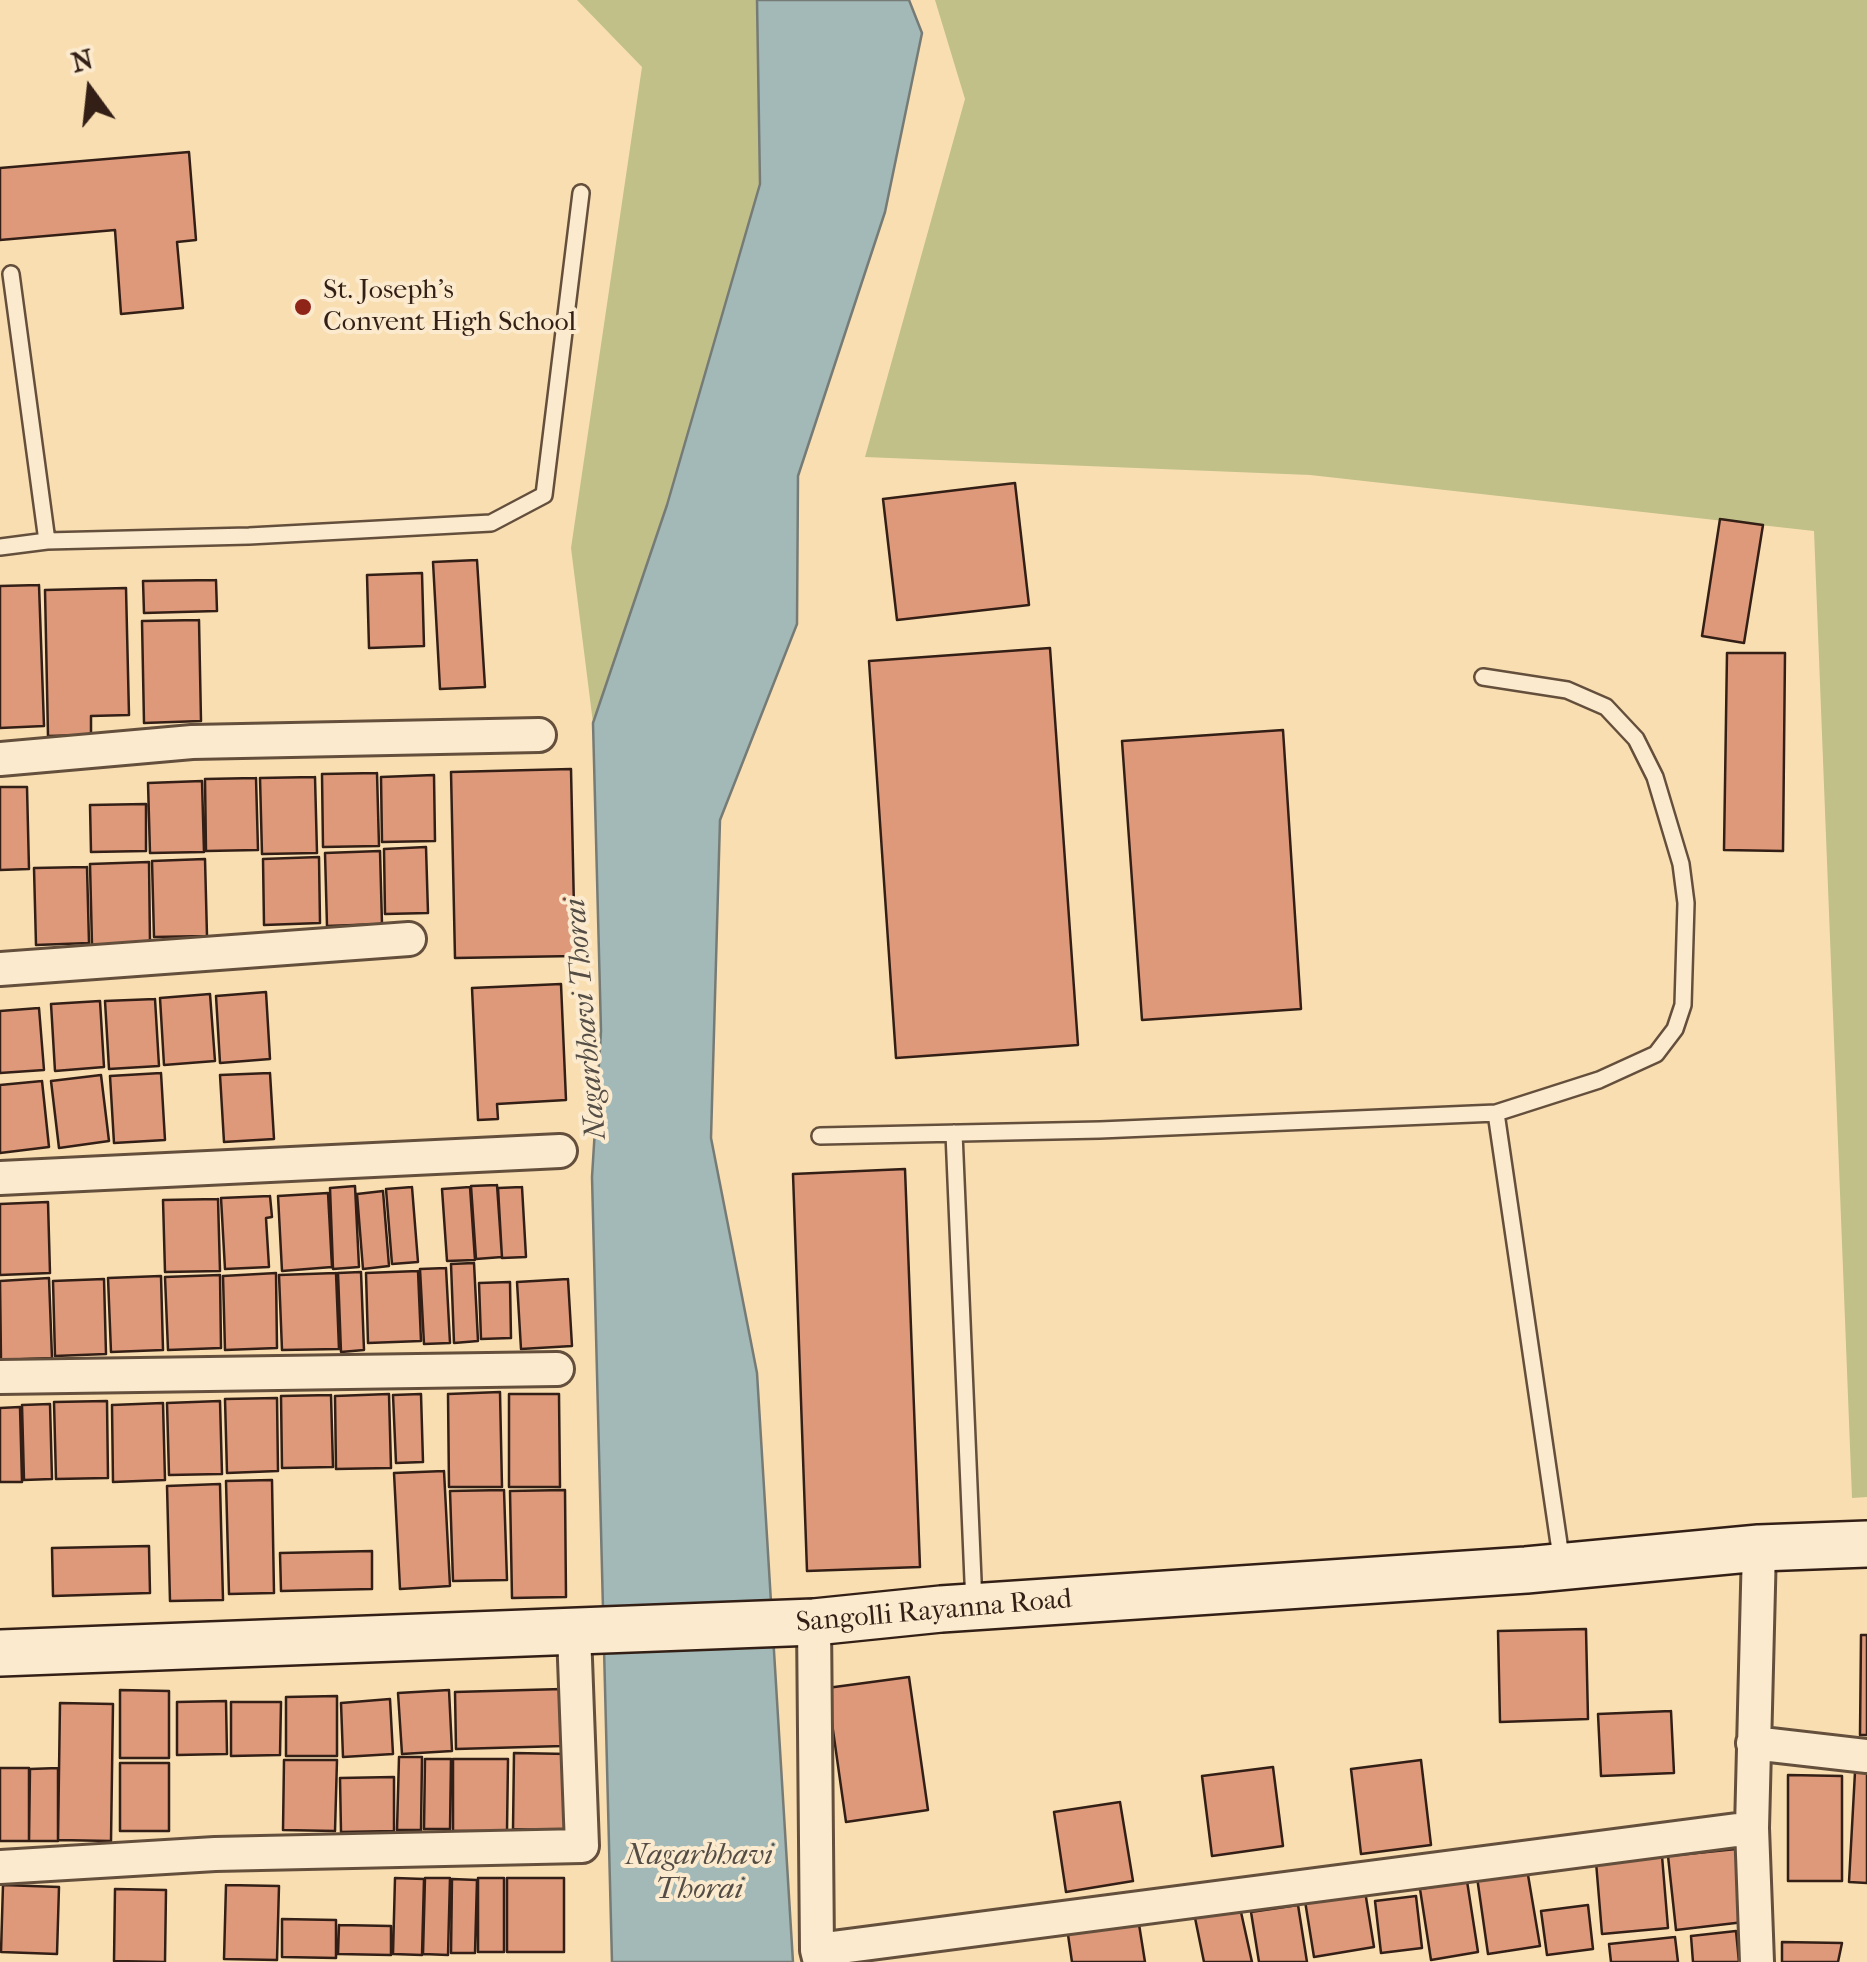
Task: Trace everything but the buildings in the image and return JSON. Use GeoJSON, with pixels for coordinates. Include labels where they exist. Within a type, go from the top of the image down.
{"type":"FeatureCollection","features":[{"type":"Feature","properties":{"kind":"street"},"geometry":{"type":"LineString","coordinates":[[0,759],[192,742],[539,735]]}},
{"type":"Feature","properties":{"kind":"street"},"geometry":{"type":"LineString","coordinates":[[0,969],[409,939]]}},
{"type":"Feature","properties":{"kind":"street"},"geometry":{"type":"LineString","coordinates":[[0,1178],[560,1150]]}},
{"type":"Feature","properties":{"kind":"street"},"geometry":{"type":"LineString","coordinates":[[0,1377],[557,1370]]}},
{"type":"Feature","properties":{"kind":"street","name":"Sangolli Rayanna Road"},"geometry":{"type":"LineString","coordinates":[[0,1652],[799,1623],[1759,1548],[1867,1544]]}},
{"type":"Feature","properties":{"kind":"street"},"geometry":{"type":"LineString","coordinates":[[1757,1962],[1752,1828],[1759,1548]]}},
{"type":"Feature","properties":{"kind":"street"},"geometry":{"type":"LineString","coordinates":[[799,1623],[818,1956],[1752,1828]]}},
{"type":"Feature","properties":{"kind":"street"},"geometry":{"type":"LineString","coordinates":[[0,1867],[214,1854],[582,1846],[584,1633]]}},
{"type":"Feature","properties":{"kind":"street"},"geometry":{"type":"LineString","coordinates":[[1753,1743],[1867,1756]]}},
{"type":"Feature","properties":{"kind":"lane"},"geometry":{"type":"LineString","coordinates":[[0,547],[48,541],[248,536],[491,523],[544,495],[582,193]]}},
{"type":"Feature","properties":{"kind":"lane"},"geometry":{"type":"LineString","coordinates":[[11,274],[48,541]]}},
{"type":"Feature","properties":{"kind":"lane"},"geometry":{"type":"LineString","coordinates":[[820,1136],[1496,1113],[1598,1080],[1656,1054],[1675,1029],[1682,1006],[1686,903],[1672,829],[1655,777],[1636,739],[1606,708],[1567,690],[1483,677]]}},
{"type":"Feature","properties":{"kind":"lane"},"geometry":{"type":"LineString","coordinates":[[1496,1113],[1562,1566]]}},
{"type":"Feature","properties":{"kind":"lane"},"geometry":{"type":"LineString","coordinates":[[954,1134],[974,1607]]}},
{"type":"Feature","properties":{"kind":"shaded area"},"geometry":{"type":"Polygon","coordinates":[[[577,0],[757,0],[760,184],[667,505],[593,723],[571,548],[642,67],[577,0]]]}},
{"type":"Feature","properties":{"kind":"shaded area"},"geometry":{"type":"Polygon","coordinates":[[[935,0],[1867,0],[1867,1497],[1852,1498],[1814,531],[1310,475],[865,457],[965,99],[935,0]]]}},
{"type":"Feature","properties":{"kind":"water","name":"Nagarbhavi Thorai"},"geometry":{"type":"Polygon","coordinates":[[[757,0],[909,0],[922,33],[885,212],[798,476],[797,624],[720,820],[711,1138],[757,1373],[793,1962],[612,1962],[592,1177],[601,1031],[593,723],[667,505],[760,184],[757,0]]]}},
{"type":"Feature","properties":{"kind":"place","name":"St. Joseph's Convent High School"},"geometry":{"type":"Point","coordinates":[303,307]}}]}
